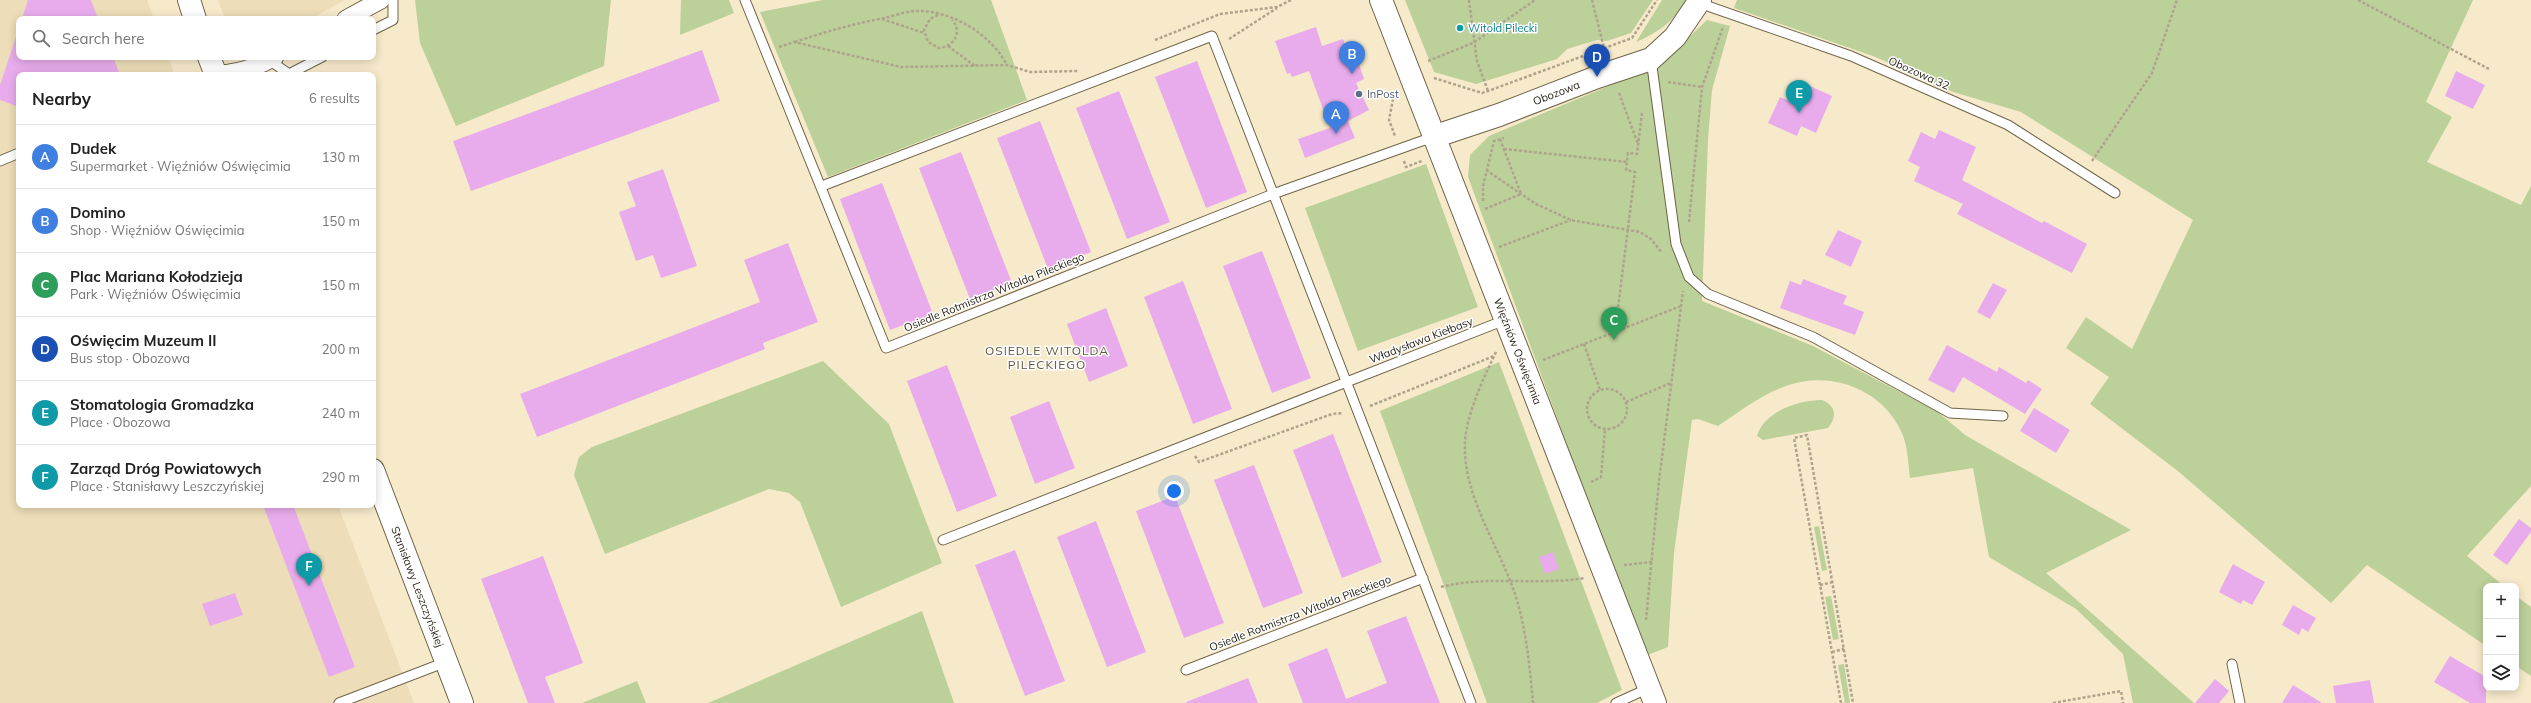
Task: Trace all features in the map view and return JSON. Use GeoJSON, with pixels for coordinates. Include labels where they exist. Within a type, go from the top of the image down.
{"type":"FeatureCollection","features":[{"type":"Feature","properties":{"kind":"street"},"geometry":{"type":"LineString","coordinates":[[189,0],[194,16]]}},
{"type":"Feature","properties":{"kind":"street"},"geometry":{"type":"LineString","coordinates":[[352,16],[381,0]]}},
{"type":"Feature","properties":{"kind":"street","name":"Więźniów Oświęcimia"},"geometry":{"type":"LineString","coordinates":[[1381,0],[1652,696]]}},
{"type":"Feature","properties":{"kind":"street","name":"Obozowa"},"geometry":{"type":"LineString","coordinates":[[1434,137],[1499,115],[1597,77],[1651,59],[1675,37],[1699,1]]}},
{"type":"Feature","properties":{"kind":"street"},"geometry":{"type":"LineString","coordinates":[[210,60],[215,72]]}},
{"type":"Feature","properties":{"kind":"street"},"geometry":{"type":"LineString","coordinates":[[233,72],[266,60]]}},
{"type":"Feature","properties":{"kind":"street","name":"Stanisławy Leszczyńskiej"},"geometry":{"type":"LineString","coordinates":[[376,478],[462,703]]}},
{"type":"Feature","properties":{"kind":"lane"},"geometry":{"type":"LineString","coordinates":[[376,28],[393,20],[394,0]]}},
{"type":"Feature","properties":{"kind":"lane","name":"Osiedle Rotmistrza Witolda Pileckiego"},"geometry":{"type":"LineString","coordinates":[[745,0],[822,186],[886,348],[1273,194],[1434,137]]}},
{"type":"Feature","properties":{"kind":"lane","name":"Obozowa 32"},"geometry":{"type":"LineString","coordinates":[[1699,1],[1727,14],[1851,56],[2001,122],[2115,193]]}},
{"type":"Feature","properties":{"kind":"lane"},"geometry":{"type":"LineString","coordinates":[[822,186],[1212,36],[1471,703]]}},
{"type":"Feature","properties":{"kind":"lane"},"geometry":{"type":"LineString","coordinates":[[1651,59],[1676,244],[1688,277],[1708,294],[1813,337],[1950,413],[2003,416]]}},
{"type":"Feature","properties":{"kind":"lane"},"geometry":{"type":"LineString","coordinates":[[274,60],[287,72]]}},
{"type":"Feature","properties":{"kind":"lane"},"geometry":{"type":"LineString","coordinates":[[293,72],[316,60]]}},
{"type":"Feature","properties":{"kind":"lane"},"geometry":{"type":"LineString","coordinates":[[0,161],[16,154]]}},
{"type":"Feature","properties":{"kind":"lane","name":"Władysława Kiełbasy"},"geometry":{"type":"LineString","coordinates":[[1346,382],[1505,320]]}},
{"type":"Feature","properties":{"kind":"lane"},"geometry":{"type":"LineString","coordinates":[[943,540],[1346,382]]}},
{"type":"Feature","properties":{"kind":"lane","name":"Osiedle Rotmistrza Witolda Pileckiego"},"geometry":{"type":"LineString","coordinates":[[1186,670],[1423,578]]}},
{"type":"Feature","properties":{"kind":"lane"},"geometry":{"type":"LineString","coordinates":[[339,703],[447,662]]}},
{"type":"Feature","properties":{"kind":"lane"},"geometry":{"type":"LineString","coordinates":[[2232,664],[2240,703]]}},
{"type":"Feature","properties":{"kind":"lane"},"geometry":{"type":"LineString","coordinates":[[1616,703],[1652,696]]}},
{"type":"Feature","properties":{"kind":"path"},"geometry":{"type":"LineString","coordinates":[[1216,47],[1277,7],[1291,0]]}},
{"type":"Feature","properties":{"kind":"path"},"geometry":{"type":"LineString","coordinates":[[1469,0],[1475,34],[1473,43],[1476,61],[1488,91]]}},
{"type":"Feature","properties":{"kind":"path"},"geometry":{"type":"LineString","coordinates":[[1424,62],[1473,43],[1535,0]]}},
{"type":"Feature","properties":{"kind":"path"},"geometry":{"type":"LineString","coordinates":[[1592,0],[1604,48]]}},
{"type":"Feature","properties":{"kind":"path"},"geometry":{"type":"LineString","coordinates":[[1431,77],[1482,93],[1488,91],[1632,38],[1657,0]]}},
{"type":"Feature","properties":{"kind":"path"},"geometry":{"type":"LineString","coordinates":[[2084,173],[2152,73],[2177,0]]}},
{"type":"Feature","properties":{"kind":"path"},"geometry":{"type":"LineString","coordinates":[[2358,0],[2489,69]]}},
{"type":"Feature","properties":{"kind":"path"},"geometry":{"type":"LineString","coordinates":[[1151,42],[1220,14],[1277,7]]}},
{"type":"Feature","properties":{"kind":"path"},"geometry":{"type":"LineString","coordinates":[[766,51],[840,27],[914,11],[949,17],[982,34],[1000,52],[1007,65]]}},
{"type":"Feature","properties":{"kind":"path"},"geometry":{"type":"LineString","coordinates":[[1689,228],[1702,87],[1727,14]]}},
{"type":"Feature","properties":{"kind":"path"},"geometry":{"type":"LineString","coordinates":[[942,15],[930,19],[926,24],[924,34],[928,42],[939,48],[948,46],[956,39],[958,33],[957,26],[949,17]]}},
{"type":"Feature","properties":{"kind":"path"},"geometry":{"type":"LineString","coordinates":[[882,18],[924,34]]}},
{"type":"Feature","properties":{"kind":"path"},"geometry":{"type":"LineString","coordinates":[[794,42],[902,67],[976,67],[1007,65],[1030,72],[1077,71],[1085,68]]}},
{"type":"Feature","properties":{"kind":"path"},"geometry":{"type":"LineString","coordinates":[[948,46],[976,67]]}},
{"type":"Feature","properties":{"kind":"path"},"geometry":{"type":"LineString","coordinates":[[1611,96],[1654,80],[1702,87]]}},
{"type":"Feature","properties":{"kind":"path"},"geometry":{"type":"LineString","coordinates":[[1619,93],[1638,144]]}},
{"type":"Feature","properties":{"kind":"path"},"geometry":{"type":"LineString","coordinates":[[1614,332],[1635,172],[1626,170],[1628,153],[1637,154],[1643,106]]}},
{"type":"Feature","properties":{"kind":"path"},"geometry":{"type":"LineString","coordinates":[[1485,216],[1483,210],[1483,186],[1486,170],[1494,141],[1507,136]]}},
{"type":"Feature","properties":{"kind":"path"},"geometry":{"type":"LineString","coordinates":[[1500,139],[1521,194]]}},
{"type":"Feature","properties":{"kind":"path"},"geometry":{"type":"LineString","coordinates":[[1504,149],[1627,162]]}},
{"type":"Feature","properties":{"kind":"path"},"geometry":{"type":"LineString","coordinates":[[1486,170],[1536,204],[1571,220],[1640,232],[1651,239],[1665,257]]}},
{"type":"Feature","properties":{"kind":"path"},"geometry":{"type":"LineString","coordinates":[[1483,210],[1521,194]]}},
{"type":"Feature","properties":{"kind":"path"},"geometry":{"type":"LineString","coordinates":[[1497,248],[1571,220]]}},
{"type":"Feature","properties":{"kind":"path"},"geometry":{"type":"LineString","coordinates":[[1495,241],[1500,255]]}},
{"type":"Feature","properties":{"kind":"path"},"geometry":{"type":"LineString","coordinates":[[1646,621],[1671,383],[1685,267]]}},
{"type":"Feature","properties":{"kind":"path"},"geometry":{"type":"LineString","coordinates":[[1538,354],[1540,361],[1681,306]]}},
{"type":"Feature","properties":{"kind":"path"},"geometry":{"type":"LineString","coordinates":[[1584,344],[1600,390]]}},
{"type":"Feature","properties":{"kind":"path"},"geometry":{"type":"LineString","coordinates":[[1498,346],[1479,389],[1465,440],[1467,473],[1518,604],[1529,652],[1533,703]]}},
{"type":"Feature","properties":{"kind":"path"},"geometry":{"type":"LineString","coordinates":[[1187,444],[1199,462],[1332,414],[1358,411],[1494,356]]}},
{"type":"Feature","properties":{"kind":"path"},"geometry":{"type":"LineString","coordinates":[[1626,402],[1671,383]]}},
{"type":"Feature","properties":{"kind":"path"},"geometry":{"type":"LineString","coordinates":[[1600,390],[1616,391],[1626,402],[1627,410],[1620,424],[1605,429],[1592,422],[1587,408],[1593,394],[1600,390]]}},
{"type":"Feature","properties":{"kind":"path"},"geometry":{"type":"LineString","coordinates":[[1586,484],[1601,477],[1605,429]]}},
{"type":"Feature","properties":{"kind":"path"},"geometry":{"type":"LineString","coordinates":[[1841,703],[1794,438],[1808,436],[1853,703]]}},
{"type":"Feature","properties":{"kind":"path"},"geometry":{"type":"LineString","coordinates":[[1617,565],[1652,562]]}},
{"type":"Feature","properties":{"kind":"path"},"geometry":{"type":"LineString","coordinates":[[1427,590],[1463,581],[1566,581],[1587,577]]}},
{"type":"Feature","properties":{"kind":"path"},"geometry":{"type":"LineString","coordinates":[[1820,585],[1833,582]]}},
{"type":"Feature","properties":{"kind":"path"},"geometry":{"type":"LineString","coordinates":[[1832,652],[1844,649]]}},
{"type":"Feature","properties":{"kind":"path"},"geometry":{"type":"LineString","coordinates":[[2053,703],[2121,691],[2123,703]]}},
{"type":"Feature","properties":{"kind":"shaded area"},"geometry":{"type":"Polygon","coordinates":[[[0,0],[147,0],[153,16],[16,16],[16,60],[169,60],[174,72],[16,72],[16,508],[339,508],[414,703],[0,703],[0,0]]]}},
{"type":"Feature","properties":{"kind":"shaded area"},"geometry":{"type":"Polygon","coordinates":[[[218,0],[345,0],[316,16],[224,16],[218,0]]]}},
{"type":"Feature","properties":{"kind":"green space"},"geometry":{"type":"Polygon","coordinates":[[[415,0],[611,0],[604,66],[456,126],[420,43],[415,0]]]}},
{"type":"Feature","properties":{"kind":"green space"},"geometry":{"type":"Polygon","coordinates":[[[681,0],[729,0],[734,13],[680,35],[681,0]]]}},
{"type":"Feature","properties":{"kind":"green space"},"geometry":{"type":"Polygon","coordinates":[[[823,0],[991,0],[1027,100],[828,177],[760,12],[823,0]]]}},
{"type":"Feature","properties":{"kind":"green space"},"geometry":{"type":"Polygon","coordinates":[[[1405,0],[1653,0],[1631,33],[1607,41],[1597,40],[1567,49],[1557,59],[1476,84],[1434,72],[1405,0]]]}},
{"type":"Feature","properties":{"kind":"green space"},"geometry":{"type":"Polygon","coordinates":[[[1662,0],[1687,0],[1677,14],[1665,26],[1636,42],[1662,0]]]}},
{"type":"Feature","properties":{"kind":"green space"},"geometry":{"type":"Polygon","coordinates":[[[1737,0],[2473,0],[2426,102],[2452,117],[2427,162],[2521,205],[2531,186],[2531,486],[2467,556],[2500,583],[2483,583],[2483,644],[2367,565],[2331,603],[2179,472],[2090,404],[2109,377],[2066,348],[2086,317],[2132,349],[2193,220],[2021,112],[1953,92],[1873,56],[1734,8],[1737,0]]]}},
{"type":"Feature","properties":{"kind":"green space"},"geometry":{"type":"Polygon","coordinates":[[[1707,20],[1730,26],[1712,90],[1708,140],[1702,301],[1813,346],[1938,412],[1965,435],[2131,530],[2046,573],[2194,703],[2133,703],[2123,654],[2076,609],[1989,557],[1973,468],[1910,478],[1903,436],[1892,416],[1881,404],[1852,386],[1819,380],[1802,382],[1777,389],[1718,426],[1698,419],[1692,420],[1674,553],[1668,647],[1645,656],[1468,177],[1470,155],[1489,136],[1661,64],[1707,20]]]}},
{"type":"Feature","properties":{"kind":"green space"},"geometry":{"type":"Polygon","coordinates":[[[1426,164],[1478,307],[1358,351],[1305,208],[1426,164]]]}},
{"type":"Feature","properties":{"kind":"green space"},"geometry":{"type":"Polygon","coordinates":[[[823,361],[889,424],[942,563],[841,607],[800,502],[789,493],[769,489],[605,554],[574,475],[579,457],[592,447],[823,361]]]}},
{"type":"Feature","properties":{"kind":"green space"},"geometry":{"type":"Polygon","coordinates":[[[1499,362],[1622,690],[1597,703],[1487,703],[1380,411],[1499,362]]]}},
{"type":"Feature","properties":{"kind":"green space"},"geometry":{"type":"Polygon","coordinates":[[[1822,400],[1830,405],[1834,411],[1833,419],[1828,428],[1763,440],[1757,436],[1761,427],[1767,420],[1784,409],[1803,402],[1822,400]]]}},
{"type":"Feature","properties":{"kind":"green space"},"geometry":{"type":"Polygon","coordinates":[[[1819,526],[1827,570],[1822,571],[1814,527],[1819,526]]]}},
{"type":"Feature","properties":{"kind":"green space"},"geometry":{"type":"Polygon","coordinates":[[[1831,596],[1839,639],[1833,640],[1825,597],[1831,596]]]}},
{"type":"Feature","properties":{"kind":"green space"},"geometry":{"type":"Polygon","coordinates":[[[2519,598],[2531,607],[2531,676],[2519,668],[2519,598]]]}},
{"type":"Feature","properties":{"kind":"green space"},"geometry":{"type":"Polygon","coordinates":[[[922,611],[954,703],[708,703],[922,611]]]}},
{"type":"Feature","properties":{"kind":"green space"},"geometry":{"type":"Polygon","coordinates":[[[1844,664],[1850,703],[1845,703],[1838,665],[1844,664]]]}},
{"type":"Feature","properties":{"kind":"green space"},"geometry":{"type":"Polygon","coordinates":[[[637,681],[646,703],[582,703],[637,681]]]}},
{"type":"Feature","properties":{"kind":"building"},"geometry":{"type":"Polygon","coordinates":[[[28,0],[91,0],[97,16],[23,16],[28,0]]]}},
{"type":"Feature","properties":{"kind":"building"},"geometry":{"type":"Polygon","coordinates":[[[1316,27],[1322,46],[1343,39],[1352,67],[1359,64],[1364,79],[1356,83],[1369,110],[1348,121],[1355,138],[1305,158],[1298,139],[1330,128],[1309,71],[1292,77],[1290,73],[1287,74],[1275,41],[1316,27]]]}},
{"type":"Feature","properties":{"kind":"building"},"geometry":{"type":"Polygon","coordinates":[[[16,37],[16,60],[114,60],[119,72],[16,72],[16,106],[0,100],[0,85],[16,37]]]}},
{"type":"Feature","properties":{"kind":"building"},"geometry":{"type":"Polygon","coordinates":[[[702,50],[720,101],[471,191],[453,141],[702,50]]]}},
{"type":"Feature","properties":{"kind":"building"},"geometry":{"type":"Polygon","coordinates":[[[1197,61],[1247,192],[1206,208],[1155,77],[1197,61]]]}},
{"type":"Feature","properties":{"kind":"building"},"geometry":{"type":"Polygon","coordinates":[[[2456,71],[2485,85],[2473,109],[2445,96],[2456,71]]]}},
{"type":"Feature","properties":{"kind":"building"},"geometry":{"type":"Polygon","coordinates":[[[1801,82],[1832,96],[1816,133],[1801,126],[1797,136],[1768,123],[1780,97],[1792,102],[1801,82]]]}},
{"type":"Feature","properties":{"kind":"building"},"geometry":{"type":"Polygon","coordinates":[[[1119,91],[1170,222],[1127,239],[1076,108],[1119,91]]]}},
{"type":"Feature","properties":{"kind":"building"},"geometry":{"type":"Polygon","coordinates":[[[1040,121],[1091,252],[1048,269],[997,138],[1040,121]]]}},
{"type":"Feature","properties":{"kind":"building"},"geometry":{"type":"Polygon","coordinates":[[[1939,130],[1976,147],[1962,180],[2042,223],[2044,221],[2087,244],[2072,273],[1957,214],[1963,204],[1914,181],[1920,167],[1908,161],[1921,132],[1935,139],[1939,130]]]}},
{"type":"Feature","properties":{"kind":"building"},"geometry":{"type":"Polygon","coordinates":[[[961,152],[1012,283],[970,299],[919,168],[961,152]]]}},
{"type":"Feature","properties":{"kind":"building"},"geometry":{"type":"Polygon","coordinates":[[[663,169],[697,266],[661,278],[653,255],[636,261],[619,212],[636,206],[627,182],[663,169]]]}},
{"type":"Feature","properties":{"kind":"building"},"geometry":{"type":"Polygon","coordinates":[[[882,183],[933,314],[890,330],[840,199],[882,183]]]}},
{"type":"Feature","properties":{"kind":"building"},"geometry":{"type":"Polygon","coordinates":[[[1838,230],[1862,241],[1851,267],[1825,255],[1838,230]]]}},
{"type":"Feature","properties":{"kind":"building"},"geometry":{"type":"Polygon","coordinates":[[[788,243],[818,322],[763,343],[765,349],[537,437],[520,394],[760,302],[744,260],[788,243]]]}},
{"type":"Feature","properties":{"kind":"building"},"geometry":{"type":"Polygon","coordinates":[[[1262,251],[1311,378],[1272,393],[1223,266],[1262,251]]]}},
{"type":"Feature","properties":{"kind":"building"},"geometry":{"type":"Polygon","coordinates":[[[1803,279],[1847,296],[1843,304],[1864,312],[1855,335],[1780,308],[1790,281],[1801,285],[1803,279]]]}},
{"type":"Feature","properties":{"kind":"building"},"geometry":{"type":"Polygon","coordinates":[[[1183,281],[1232,409],[1193,424],[1144,297],[1183,281]]]}},
{"type":"Feature","properties":{"kind":"building"},"geometry":{"type":"Polygon","coordinates":[[[1993,283],[2007,290],[1990,319],[1977,312],[1993,283]]]}},
{"type":"Feature","properties":{"kind":"building"},"geometry":{"type":"Polygon","coordinates":[[[1106,308],[1128,366],[1089,382],[1067,324],[1106,308]]]}},
{"type":"Feature","properties":{"kind":"building"},"geometry":{"type":"Polygon","coordinates":[[[1947,345],[1997,372],[1999,367],[2026,383],[2028,380],[2042,389],[2025,414],[1963,377],[1954,393],[1928,380],[1947,345]]]}},
{"type":"Feature","properties":{"kind":"building"},"geometry":{"type":"Polygon","coordinates":[[[947,365],[997,496],[957,512],[907,381],[947,365]]]}},
{"type":"Feature","properties":{"kind":"building"},"geometry":{"type":"Polygon","coordinates":[[[1049,401],[1075,468],[1035,484],[1010,417],[1049,401]]]}},
{"type":"Feature","properties":{"kind":"building"},"geometry":{"type":"Polygon","coordinates":[[[2034,408],[2070,430],[2056,453],[2020,431],[2034,408]]]}},
{"type":"Feature","properties":{"kind":"building"},"geometry":{"type":"Polygon","coordinates":[[[1333,434],[1382,562],[1342,578],[1293,450],[1333,434]]]}},
{"type":"Feature","properties":{"kind":"building"},"geometry":{"type":"Polygon","coordinates":[[[1254,465],[1303,593],[1263,608],[1214,480],[1254,465]]]}},
{"type":"Feature","properties":{"kind":"building"},"geometry":{"type":"Polygon","coordinates":[[[1175,496],[1224,623],[1184,638],[1136,511],[1175,496]]]}},
{"type":"Feature","properties":{"kind":"building"},"geometry":{"type":"Polygon","coordinates":[[[264,508],[294,508],[355,667],[329,677],[264,508]]]}},
{"type":"Feature","properties":{"kind":"building"},"geometry":{"type":"Polygon","coordinates":[[[2519,519],[2531,528],[2531,532],[2507,565],[2493,555],[2519,519]]]}},
{"type":"Feature","properties":{"kind":"building"},"geometry":{"type":"Polygon","coordinates":[[[1096,521],[1146,652],[1107,667],[1057,537],[1096,521]]]}},
{"type":"Feature","properties":{"kind":"building"},"geometry":{"type":"Polygon","coordinates":[[[1015,550],[1065,681],[1025,696],[975,565],[1015,550]]]}},
{"type":"Feature","properties":{"kind":"building"},"geometry":{"type":"Polygon","coordinates":[[[1553,552],[1559,569],[1545,574],[1539,557],[1553,552]]]}},
{"type":"Feature","properties":{"kind":"building"},"geometry":{"type":"Polygon","coordinates":[[[543,556],[583,663],[545,677],[555,703],[528,703],[481,579],[543,556]]]}},
{"type":"Feature","properties":{"kind":"building"},"geometry":{"type":"Polygon","coordinates":[[[2233,564],[2265,582],[2252,605],[2243,600],[2241,604],[2219,592],[2233,564]]]}},
{"type":"Feature","properties":{"kind":"building"},"geometry":{"type":"Polygon","coordinates":[[[235,593],[243,615],[210,626],[202,604],[235,593]]]}},
{"type":"Feature","properties":{"kind":"building"},"geometry":{"type":"Polygon","coordinates":[[[2293,605],[2316,618],[2308,632],[2302,628],[2299,635],[2282,625],[2293,605]]]}},
{"type":"Feature","properties":{"kind":"building"},"geometry":{"type":"Polygon","coordinates":[[[1406,616],[1440,703],[1303,703],[1288,664],[1327,648],[1346,699],[1387,683],[1367,631],[1406,616]]]}},
{"type":"Feature","properties":{"kind":"building"},"geometry":{"type":"Polygon","coordinates":[[[2450,656],[2483,675],[2483,691],[2486,691],[2486,703],[2470,703],[2434,682],[2450,656]]]}},
{"type":"Feature","properties":{"kind":"building"},"geometry":{"type":"Polygon","coordinates":[[[1248,678],[1258,703],[1186,702],[1248,678]]]}},
{"type":"Feature","properties":{"kind":"building"},"geometry":{"type":"Polygon","coordinates":[[[2215,679],[2229,691],[2219,703],[2195,703],[2215,679]]]}},
{"type":"Feature","properties":{"kind":"building"},"geometry":{"type":"Polygon","coordinates":[[[2370,680],[2374,703],[2336,703],[2333,686],[2370,680]]]}},
{"type":"Feature","properties":{"kind":"building"},"geometry":{"type":"Polygon","coordinates":[[[2293,685],[2322,703],[2282,703],[2293,685]]]}},
{"type":"Feature","properties":{"kind":"place","name":"Witold Pilecki"},"geometry":{"type":"Point","coordinates":[1460,28]}},
{"type":"Feature","properties":{"kind":"place","name":"Domino"},"geometry":{"type":"Point","coordinates":[1352,74]}},
{"type":"Feature","properties":{"kind":"place","name":"Oświęcim Muzeum II"},"geometry":{"type":"Point","coordinates":[1597,77]}},
{"type":"Feature","properties":{"kind":"place","name":"InPost"},"geometry":{"type":"Point","coordinates":[1359,94]}},
{"type":"Feature","properties":{"kind":"place","name":"Stomatologia Gromadzka"},"geometry":{"type":"Point","coordinates":[1799,113]}},
{"type":"Feature","properties":{"kind":"place","name":"Dudek"},"geometry":{"type":"Point","coordinates":[1336,134]}},
{"type":"Feature","properties":{"kind":"place","name":"Plac Mariana Kołodzieja"},"geometry":{"type":"Point","coordinates":[1614,340]}},
{"type":"Feature","properties":{"kind":"place","name":"Zarząd Dróg Powiatowych"},"geometry":{"type":"Point","coordinates":[309,586]}},
{"type":"Feature","properties":{"kind":"district","name":"OSIEDLE WITOLDA PILECKIEGO"},"geometry":{"type":"Point","coordinates":[1047,358]}}]}
